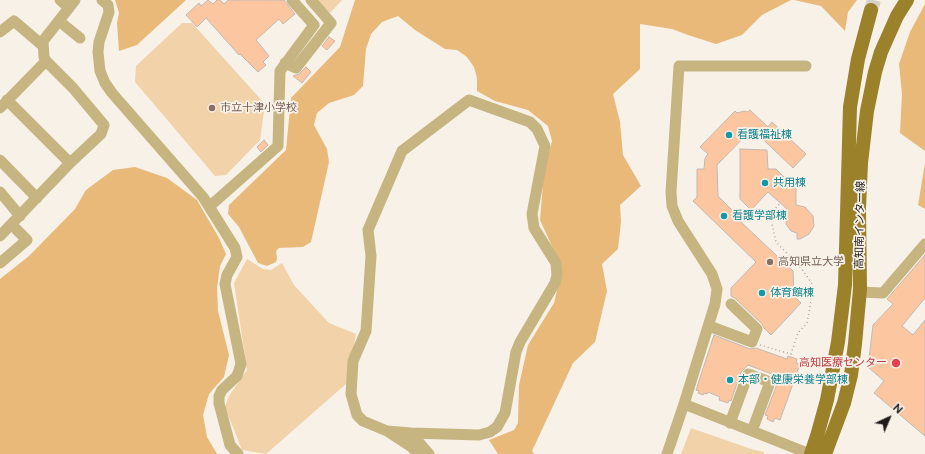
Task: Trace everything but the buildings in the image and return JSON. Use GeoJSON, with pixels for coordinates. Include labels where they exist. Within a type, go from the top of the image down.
{"type":"FeatureCollection","features":[{"type":"Feature","properties":{"kind":"main road","name":"高知南インター線"},"geometry":{"type":"LineString","coordinates":[[825,454],[844,403],[851,375],[855,344],[859,292],[859,208],[861,163],[867,111],[875,72],[881,52],[897,16],[907,0]]}},
{"type":"Feature","properties":{"kind":"main road","name":"高知南インター線"},"geometry":{"type":"LineString","coordinates":[[810,454],[818,436],[827,400],[838,342],[845,285],[850,107],[858,59],[871,10]]}},
{"type":"Feature","properties":{"kind":"street"},"geometry":{"type":"LineString","coordinates":[[0,236],[70,163],[101,134],[104,125],[73,88],[46,61],[44,57],[42,45],[43,41],[72,4],[60,0]]}},
{"type":"Feature","properties":{"kind":"street"},"geometry":{"type":"LineString","coordinates":[[102,0],[108,4],[109,12],[99,42],[98,52],[100,70],[105,83],[112,93],[193,184],[210,206],[235,248],[237,257],[227,274],[225,284],[241,364],[237,376],[222,390],[218,403],[230,445],[238,454]]}},
{"type":"Feature","properties":{"kind":"street"},"geometry":{"type":"LineString","coordinates":[[210,206],[278,146],[280,71],[314,25],[292,0]]}},
{"type":"Feature","properties":{"kind":"street"},"geometry":{"type":"LineString","coordinates":[[285,63],[296,68],[331,23],[311,0]]}},
{"type":"Feature","properties":{"kind":"street"},"geometry":{"type":"LineString","coordinates":[[0,32],[14,21],[42,45]]}},
{"type":"Feature","properties":{"kind":"street"},"geometry":{"type":"LineString","coordinates":[[59,21],[80,38]]}},
{"type":"Feature","properties":{"kind":"street"},"geometry":{"type":"LineString","coordinates":[[46,61],[4,104],[70,163]]}},
{"type":"Feature","properties":{"kind":"street"},"geometry":{"type":"LineString","coordinates":[[667,454],[709,326],[715,304],[717,289],[712,274],[678,221],[672,206],[679,66],[806,66]]}},
{"type":"Feature","properties":{"kind":"street"},"geometry":{"type":"LineString","coordinates":[[387,431],[479,435],[490,432],[497,427],[505,413],[516,352],[520,342],[555,284],[557,274],[556,263],[543,245],[534,228],[532,214],[545,146],[537,129],[530,122],[469,100],[402,151],[368,230],[371,256],[366,332],[353,361],[351,394],[356,415],[362,421],[387,431],[410,446],[419,454]]}},
{"type":"Feature","properties":{"kind":"street"},"geometry":{"type":"LineString","coordinates":[[1,163],[37,198]]}},
{"type":"Feature","properties":{"kind":"street"},"geometry":{"type":"LineString","coordinates":[[0,192],[20,216]]}},
{"type":"Feature","properties":{"kind":"street"},"geometry":{"type":"LineString","coordinates":[[0,264],[27,240],[16,229]]}},
{"type":"Feature","properties":{"kind":"street"},"geometry":{"type":"LineString","coordinates":[[859,292],[883,293],[925,244]]}},
{"type":"Feature","properties":{"kind":"street"},"geometry":{"type":"LineString","coordinates":[[709,326],[752,342],[757,328],[731,304]]}},
{"type":"Feature","properties":{"kind":"street"},"geometry":{"type":"LineString","coordinates":[[730,423],[748,374],[770,382],[752,431]]}},
{"type":"Feature","properties":{"kind":"street"},"geometry":{"type":"LineString","coordinates":[[684,404],[810,454]]}},
{"type":"Feature","properties":{"kind":"street"},"geometry":{"type":"LineString","coordinates":[[411,433],[430,454]]}},
{"type":"Feature","properties":{"kind":"path"},"geometry":{"type":"LineString","coordinates":[[754,343],[791,354],[798,333],[807,323],[810,311],[813,285],[801,268],[776,242],[770,215],[780,203]]}},
{"type":"Feature","properties":{"kind":"shaded area"},"geometry":{"type":"Polygon","coordinates":[[[115,0],[186,0],[137,45],[119,51],[117,23],[119,13],[115,0]]]}},
{"type":"Feature","properties":{"kind":"shaded area"},"geometry":{"type":"Polygon","coordinates":[[[316,0],[342,0],[330,13],[316,0]]]}},
{"type":"Feature","properties":{"kind":"shaded area"},"geometry":{"type":"Polygon","coordinates":[[[355,0],[791,0],[762,15],[742,35],[716,44],[672,29],[640,24],[640,69],[613,94],[620,122],[623,155],[641,186],[620,205],[621,222],[618,249],[602,264],[607,291],[595,342],[573,363],[532,451],[534,454],[498,454],[489,440],[514,430],[518,423],[519,385],[528,345],[554,303],[559,282],[556,255],[540,220],[544,172],[552,141],[548,126],[528,110],[495,101],[477,91],[477,78],[474,67],[467,57],[457,50],[445,49],[415,30],[398,16],[382,22],[371,34],[366,49],[363,86],[354,95],[329,103],[317,113],[314,125],[327,149],[329,162],[311,242],[303,247],[279,248],[276,251],[276,262],[267,266],[258,263],[239,227],[228,214],[229,205],[286,150],[291,98],[340,47],[355,0]]]}},
{"type":"Feature","properties":{"kind":"shaded area"},"geometry":{"type":"Polygon","coordinates":[[[794,0],[857,0],[848,12],[845,31],[821,6],[794,0]]]}},
{"type":"Feature","properties":{"kind":"shaded area"},"geometry":{"type":"Polygon","coordinates":[[[925,4],[925,151],[900,133],[902,94],[899,64],[910,32],[925,4]]]}},
{"type":"Feature","properties":{"kind":"shaded area"},"geometry":{"type":"Polygon","coordinates":[[[182,23],[192,23],[265,104],[260,140],[226,175],[215,176],[135,82],[136,66],[182,23]]]}},
{"type":"Feature","properties":{"kind":"shaded area"},"geometry":{"type":"Polygon","coordinates":[[[925,163],[925,209],[918,205],[925,163]]]}},
{"type":"Feature","properties":{"kind":"shaded area"},"geometry":{"type":"Polygon","coordinates":[[[135,167],[167,178],[197,200],[219,238],[226,254],[220,266],[217,288],[218,311],[229,355],[224,377],[209,394],[203,415],[207,437],[217,454],[0,454],[0,279],[29,256],[75,209],[86,190],[113,170],[135,167]]]}},
{"type":"Feature","properties":{"kind":"shaded area"},"geometry":{"type":"Polygon","coordinates":[[[247,259],[263,269],[271,270],[282,263],[294,285],[329,323],[356,334],[346,384],[266,454],[242,450],[225,407],[229,396],[247,370],[234,283],[247,259]]]}},
{"type":"Feature","properties":{"kind":"shaded area"},"geometry":{"type":"Polygon","coordinates":[[[691,428],[751,449],[764,452],[764,454],[681,454],[691,428]]]}},
{"type":"Feature","properties":{"kind":"tunnel"},"geometry":{"type":"LineString","coordinates":[[871,10],[874,0]]}},
{"type":"Feature","properties":{"kind":"place","name":"市立十津小学校"},"geometry":{"type":"Point","coordinates":[212,108]}},
{"type":"Feature","properties":{"kind":"place","name":"看護福祉棟"},"geometry":{"type":"Point","coordinates":[729,135]}},
{"type":"Feature","properties":{"kind":"place","name":"共用棟"},"geometry":{"type":"Point","coordinates":[765,183]}},
{"type":"Feature","properties":{"kind":"place","name":"看護学部棟"},"geometry":{"type":"Point","coordinates":[724,216]}},
{"type":"Feature","properties":{"kind":"place","name":"高知県立大学"},"geometry":{"type":"Point","coordinates":[770,262]}},
{"type":"Feature","properties":{"kind":"place","name":"体育館棟"},"geometry":{"type":"Point","coordinates":[762,293]}},
{"type":"Feature","properties":{"kind":"place","name":"高知医療センター"},"geometry":{"type":"Point","coordinates":[896,363]}},
{"type":"Feature","properties":{"kind":"place","name":"本部・健康栄養学部棟"},"geometry":{"type":"Point","coordinates":[730,380]}}]}
